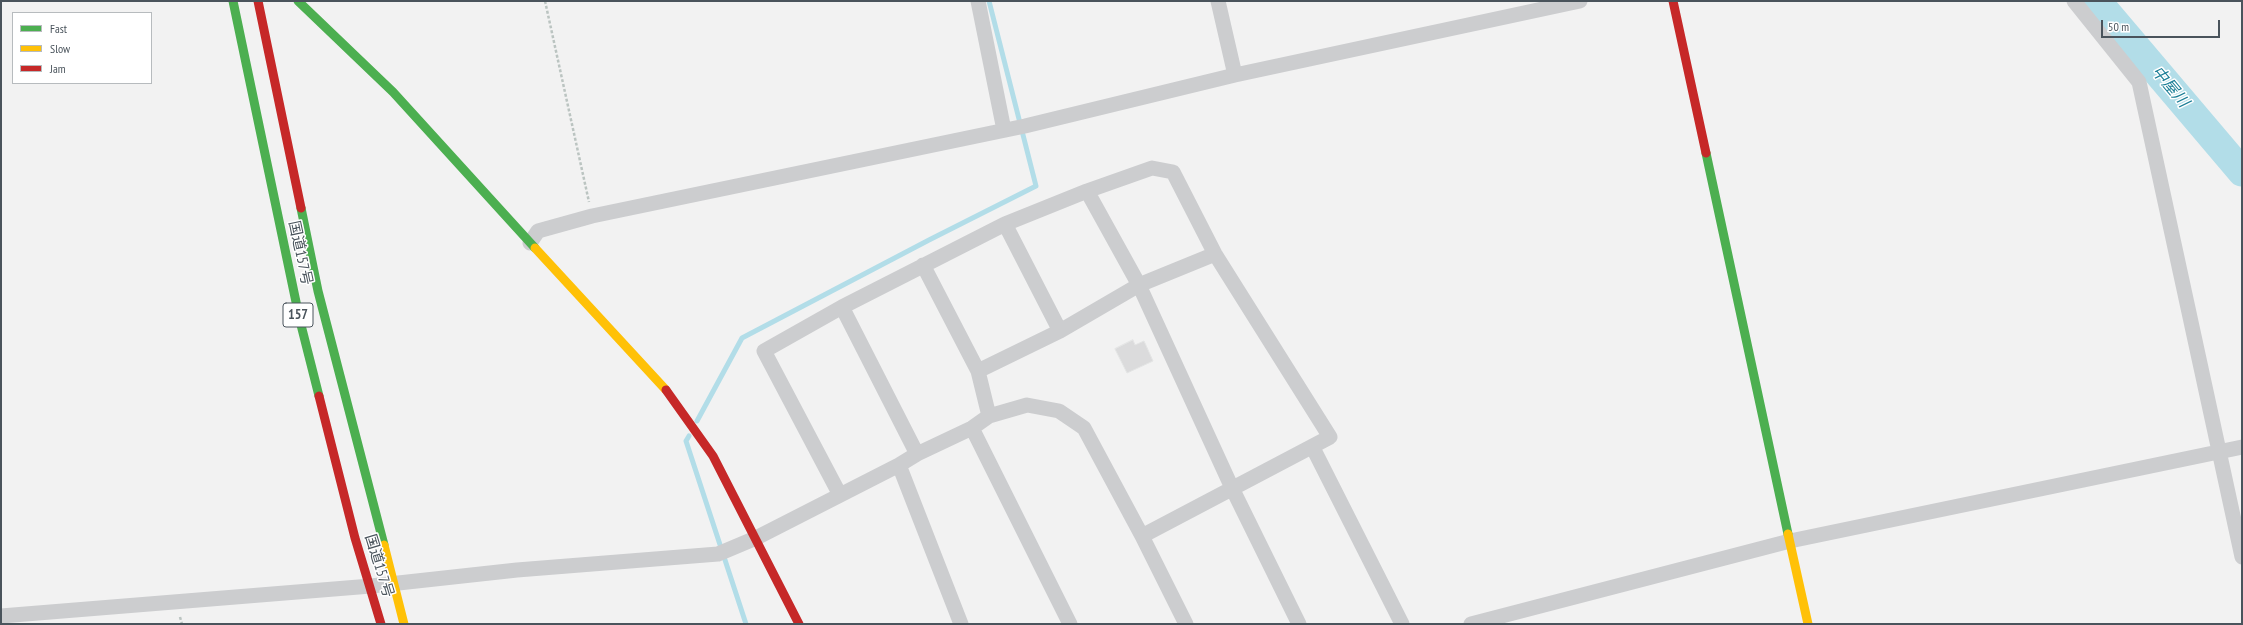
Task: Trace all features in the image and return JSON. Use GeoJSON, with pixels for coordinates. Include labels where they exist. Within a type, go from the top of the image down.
{"type":"FeatureCollection","features":[{"type":"Feature","properties":{"kind":"main road","name":"国道157号"},"geometry":{"type":"LineString","coordinates":[[233,1],[300,321],[355,538],[371,586],[381,624]]}},
{"type":"Feature","properties":{"kind":"main road","name":"国道157号"},"geometry":{"type":"LineString","coordinates":[[258,1],[318,290],[392,583],[404,624]]}},
{"type":"Feature","properties":{"kind":"main road"},"geometry":{"type":"LineString","coordinates":[[298,1],[393,92],[669,394],[713,456],[799,624]]}},
{"type":"Feature","properties":{"kind":"main road"},"geometry":{"type":"LineString","coordinates":[[1673,1],[1808,624]]}},
{"type":"Feature","properties":{"kind":"street"},"geometry":{"type":"LineString","coordinates":[[978,1],[1015,128]]}},
{"type":"Feature","properties":{"kind":"street"},"geometry":{"type":"LineString","coordinates":[[1218,1],[1236,75]]}},
{"type":"Feature","properties":{"kind":"street"},"geometry":{"type":"LineString","coordinates":[[530,243],[538,232],[592,216],[1015,128],[1236,75],[1580,1]]}},
{"type":"Feature","properties":{"kind":"street"},"geometry":{"type":"LineString","coordinates":[[2074,1],[2139,82],[2242,556]]}},
{"type":"Feature","properties":{"kind":"street"},"geometry":{"type":"LineString","coordinates":[[840,495],[764,351],[842,307],[1005,224],[1087,191],[1152,168],[1173,172],[1215,254],[1330,437],[1313,448],[1232,488],[1142,536]]}},
{"type":"Feature","properties":{"kind":"street"},"geometry":{"type":"LineString","coordinates":[[1087,191],[1139,285],[1232,488],[1299,624]]}},
{"type":"Feature","properties":{"kind":"street"},"geometry":{"type":"LineString","coordinates":[[1005,224],[1060,331]]}},
{"type":"Feature","properties":{"kind":"street"},"geometry":{"type":"LineString","coordinates":[[978,371],[1060,331],[1139,285],[1215,254]]}},
{"type":"Feature","properties":{"kind":"street"},"geometry":{"type":"LineString","coordinates":[[923,266],[978,371],[989,416]]}},
{"type":"Feature","properties":{"kind":"street"},"geometry":{"type":"LineString","coordinates":[[842,307],[917,454]]}},
{"type":"Feature","properties":{"kind":"street"},"geometry":{"type":"LineString","coordinates":[[1,616],[371,586],[517,570],[723,552],[756,538],[899,465],[917,454],[972,428],[989,416],[1028,405],[1059,411],[1084,428],[1142,536],[1186,624]]}},
{"type":"Feature","properties":{"kind":"street"},"geometry":{"type":"LineString","coordinates":[[972,428],[1070,624]]}},
{"type":"Feature","properties":{"kind":"street"},"geometry":{"type":"LineString","coordinates":[[1471,624],[1790,541],[2242,447]]}},
{"type":"Feature","properties":{"kind":"street"},"geometry":{"type":"LineString","coordinates":[[1313,448],[1402,624]]}},
{"type":"Feature","properties":{"kind":"street"},"geometry":{"type":"LineString","coordinates":[[899,465],[961,624]]}},
{"type":"Feature","properties":{"kind":"path"},"geometry":{"type":"LineString","coordinates":[[545,1],[592,216]]}},
{"type":"Feature","properties":{"kind":"building"},"geometry":{"type":"Polygon","coordinates":[[[1133,340],[1135,345],[1144,341],[1153,361],[1127,373],[1115,349],[1133,340]]]}},
{"type":"Feature","properties":{"kind":"waterway"},"geometry":{"type":"LineString","coordinates":[[697,421],[742,338],[1036,186],[989,1]]}},
{"type":"Feature","properties":{"kind":"waterway","name":"中屋川"},"geometry":{"type":"LineString","coordinates":[[2097,1],[2242,172]]}},
{"type":"Feature","properties":{"kind":"waterway"},"geometry":{"type":"LineString","coordinates":[[689,436],[686,441],[746,624]]}},
{"type":"Feature","properties":{"kind":"traffic: fast"},"geometry":{"type":"LineString","coordinates":[[233,1],[300,321],[319,396]]}},
{"type":"Feature","properties":{"kind":"traffic: fast"},"geometry":{"type":"LineString","coordinates":[[298,1],[393,92],[535,248]]}},
{"type":"Feature","properties":{"kind":"traffic: fast"},"geometry":{"type":"LineString","coordinates":[[1706,153],[1788,534]]}},
{"type":"Feature","properties":{"kind":"traffic: fast"},"geometry":{"type":"LineString","coordinates":[[301,208],[318,291],[384,545]]}},
{"type":"Feature","properties":{"kind":"traffic: slow"},"geometry":{"type":"LineString","coordinates":[[535,248],[666,390]]}},
{"type":"Feature","properties":{"kind":"traffic: slow"},"geometry":{"type":"LineString","coordinates":[[1788,534],[1808,624]]}},
{"type":"Feature","properties":{"kind":"traffic: slow"},"geometry":{"type":"LineString","coordinates":[[384,545],[404,624]]}},
{"type":"Feature","properties":{"kind":"traffic: jam"},"geometry":{"type":"LineString","coordinates":[[258,1],[301,208]]}},
{"type":"Feature","properties":{"kind":"traffic: jam"},"geometry":{"type":"LineString","coordinates":[[1673,1],[1706,153]]}},
{"type":"Feature","properties":{"kind":"traffic: jam"},"geometry":{"type":"LineString","coordinates":[[666,390],[713,456],[799,624]]}},
{"type":"Feature","properties":{"kind":"traffic: jam"},"geometry":{"type":"LineString","coordinates":[[319,396],[355,538],[381,624]]}}]}
